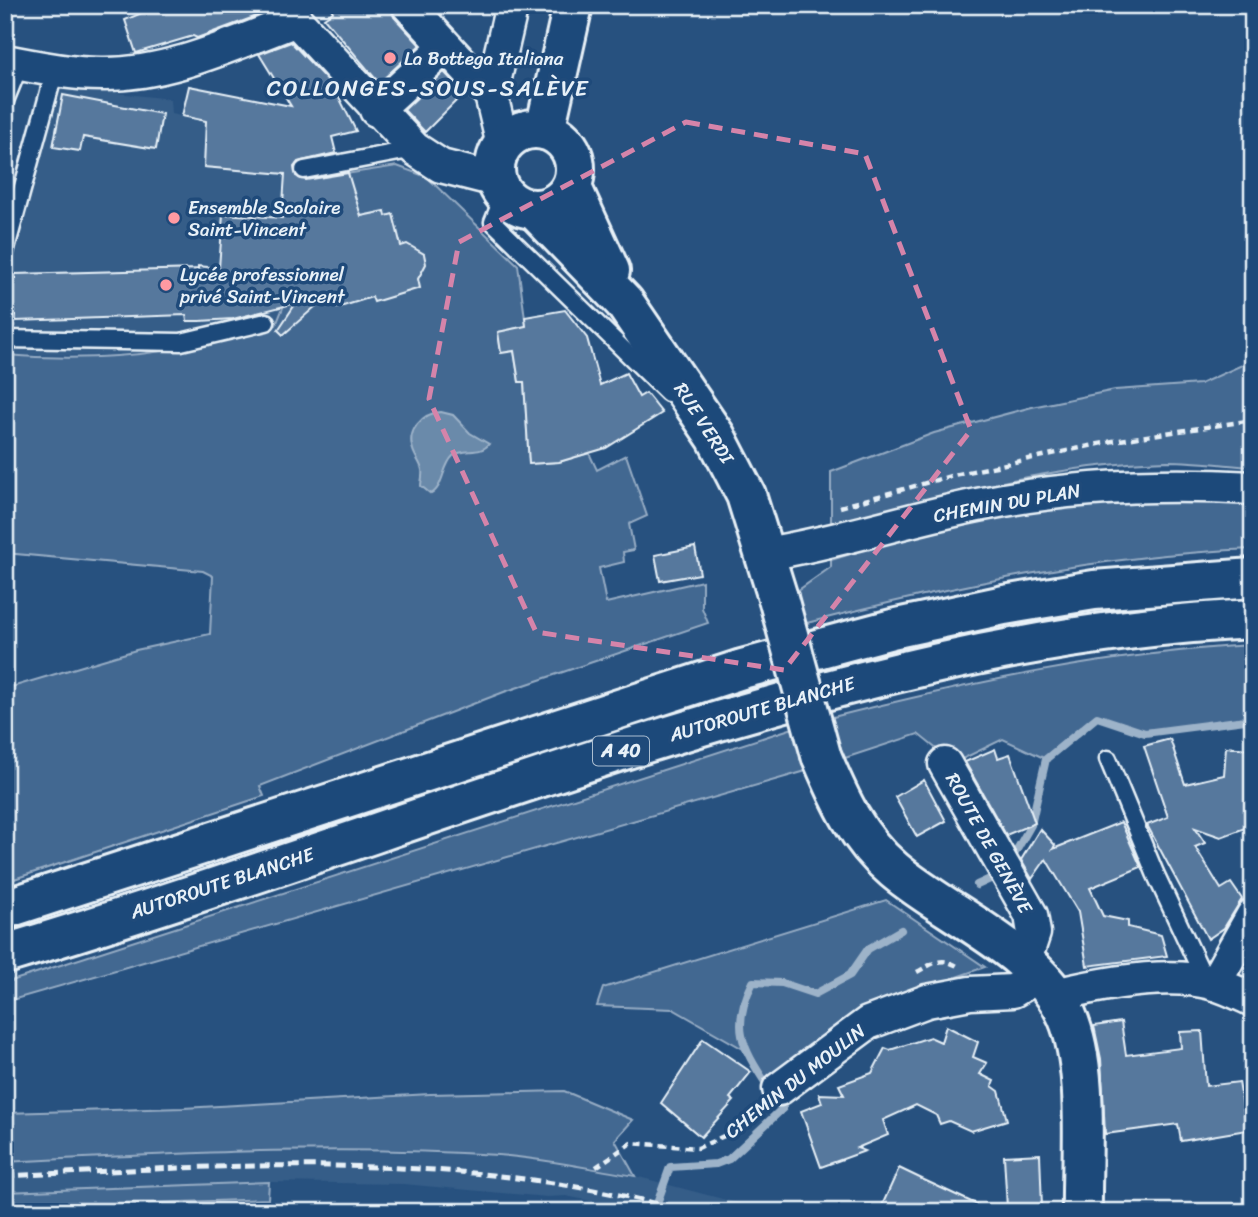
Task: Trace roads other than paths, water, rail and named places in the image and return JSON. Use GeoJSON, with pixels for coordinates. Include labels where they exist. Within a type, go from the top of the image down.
{"type":"FeatureCollection","features":[{"type":"Feature","properties":{"kind":"main road"},"geometry":{"type":"LineString","coordinates":[[545,130],[572,5]]}},
{"type":"Feature","properties":{"kind":"main road"},"geometry":{"type":"LineString","coordinates":[[526,130],[545,130],[555,134],[570,147],[576,167],[572,188],[552,206],[509,182],[526,130]]}},
{"type":"Feature","properties":{"kind":"main road","name":"RUE VERDI"},"geometry":{"type":"LineString","coordinates":[[509,182],[624,302],[716,437],[746,495],[778,598],[821,755],[848,816],[881,858],[905,879],[1039,978]]}},
{"type":"Feature","properties":{"kind":"main road","name":"RUE VERDI"},"geometry":{"type":"LineString","coordinates":[[572,188],[624,302]]}},
{"type":"Feature","properties":{"kind":"main road","name":"A 40"},"geometry":{"type":"LineString","coordinates":[[5,909],[571,722],[767,662],[892,629],[1004,605],[1094,590],[1253,578]]}},
{"type":"Feature","properties":{"kind":"main road","name":"AUTOROUTE BLANCHE"},"geometry":{"type":"LineString","coordinates":[[5,954],[763,706],[912,667],[1006,648],[1101,632],[1188,622],[1253,619]]}},
{"type":"Feature","properties":{"kind":"main road"},"geometry":{"type":"LineString","coordinates":[[1039,978],[1068,1018],[1077,1058],[1082,1212]]}},
{"type":"Feature","properties":{"kind":"street"},"geometry":{"type":"LineString","coordinates":[[408,5],[491,95]]}},
{"type":"Feature","properties":{"kind":"street"},"geometry":{"type":"LineString","coordinates":[[13,62],[102,75],[164,68],[288,13],[415,149],[440,166],[509,182],[491,95],[512,5]]}},
{"type":"Feature","properties":{"kind":"street"},"geometry":{"type":"LineString","coordinates":[[376,110],[445,47]]}},
{"type":"Feature","properties":{"kind":"street","name":"CHEMIN DU PLAN"},"geometry":{"type":"LineString","coordinates":[[765,554],[811,547],[984,503],[1041,494],[1124,487],[1253,488]]}},
{"type":"Feature","properties":{"kind":"street","name":"ROUTE DE GENÈVE"},"geometry":{"type":"LineString","coordinates":[[945,764],[1031,915],[1039,978]]}},
{"type":"Feature","properties":{"kind":"street"},"geometry":{"type":"LineString","coordinates":[[1210,983],[1253,915]]}},
{"type":"Feature","properties":{"kind":"street","name":"CHEMIN DU MOULIN"},"geometry":{"type":"LineString","coordinates":[[779,1089],[868,1023],[926,1001],[970,993],[1013,991],[1039,978],[1086,987],[1163,979],[1210,983],[1253,1000]]}},
{"type":"Feature","properties":{"kind":"lane"},"geometry":{"type":"LineString","coordinates":[[5,101],[13,62]]}},
{"type":"Feature","properties":{"kind":"lane"},"geometry":{"type":"LineString","coordinates":[[5,252],[55,70]]}},
{"type":"Feature","properties":{"kind":"lane"},"geometry":{"type":"LineString","coordinates":[[304,170],[415,149]]}},
{"type":"Feature","properties":{"kind":"lane"},"geometry":{"type":"LineString","coordinates":[[509,182],[494,222],[617,346],[716,437]]}},
{"type":"Feature","properties":{"kind":"lane"},"geometry":{"type":"LineString","coordinates":[[5,339],[181,342],[265,322]]}},
{"type":"Feature","properties":{"kind":"lane"},"geometry":{"type":"LineString","coordinates":[[1108,759],[1155,873],[1210,983]]}},
{"type":"Feature","properties":{"kind":"waterway"},"geometry":{"type":"LineString","coordinates":[[1011,860],[1031,825],[1046,759],[1097,717],[1145,733],[1253,719]]}},
{"type":"Feature","properties":{"kind":"waterway"},"geometry":{"type":"LineString","coordinates":[[977,885],[990,879]]}},
{"type":"Feature","properties":{"kind":"waterway"},"geometry":{"type":"LineString","coordinates":[[767,1085],[751,1059],[742,1035],[742,1011],[753,982],[782,983],[815,994],[850,975],[868,949],[901,930]]}},
{"type":"Feature","properties":{"kind":"waterway"},"geometry":{"type":"LineString","coordinates":[[654,1212],[670,1167],[716,1164],[729,1159],[783,1108]]}},
{"type":"Feature","properties":{"kind":"railway"},"geometry":{"type":"LineString","coordinates":[[5,1176],[263,1166],[434,1170],[519,1178],[604,1192],[688,1212]]}},
{"type":"Feature","properties":{"kind":"place","name":"La Bottega Italiana"},"geometry":{"type":"Point","coordinates":[390,58]}},
{"type":"Feature","properties":{"kind":"place","name":"Ensemble Scolaire Saint-Vincent"},"geometry":{"type":"Point","coordinates":[174,218]}},
{"type":"Feature","properties":{"kind":"place","name":"Lycée professionnel privé Saint-Vincent"},"geometry":{"type":"Point","coordinates":[166,285]}},
{"type":"Feature","properties":{"kind":"district","name":"COLLONGES-SOUS-SALÈVE"},"geometry":{"type":"Point","coordinates":[428,88]}}]}
